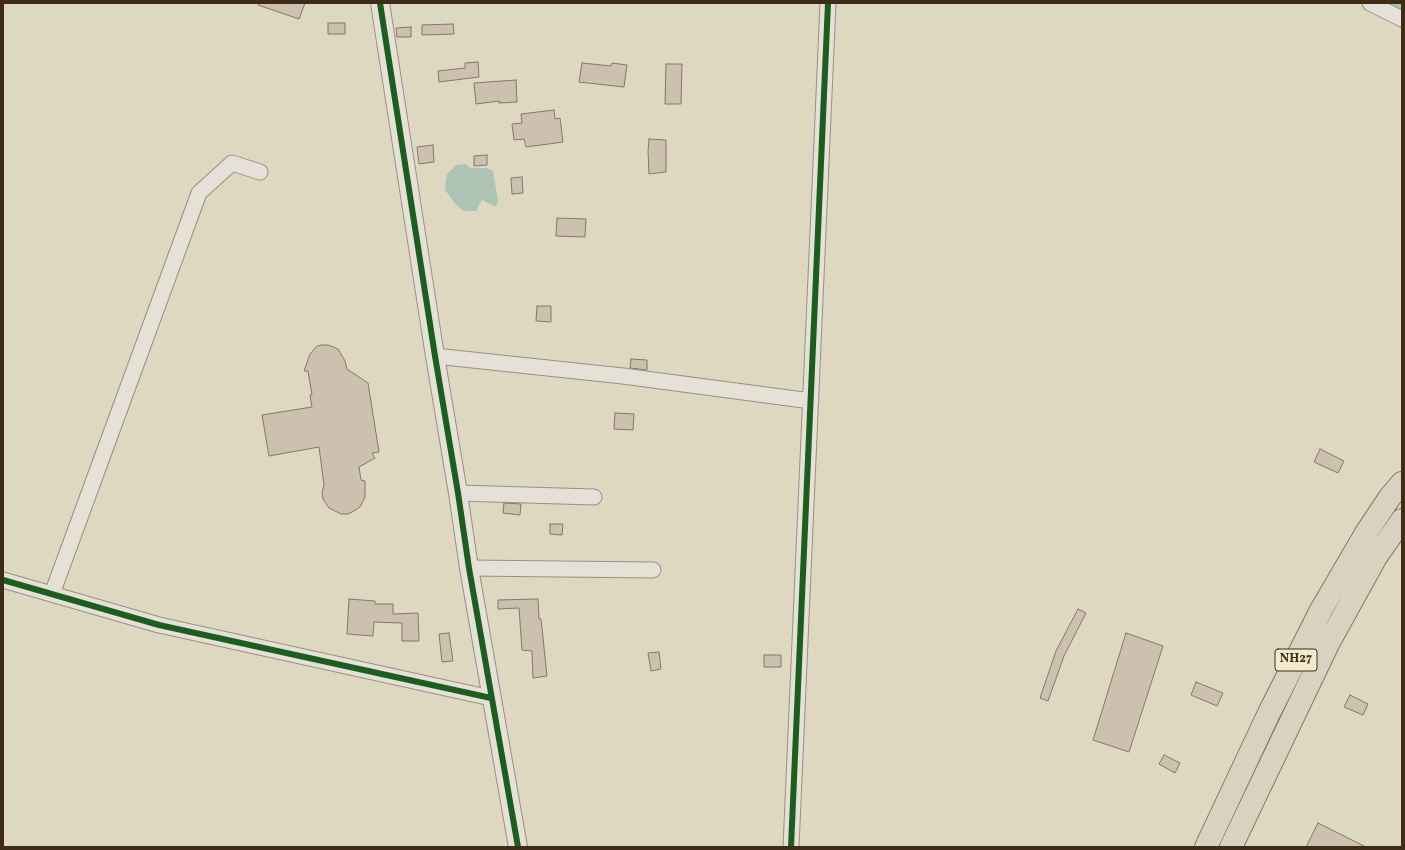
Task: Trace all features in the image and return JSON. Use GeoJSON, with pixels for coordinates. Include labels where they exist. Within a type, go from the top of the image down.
{"type":"FeatureCollection","features":[{"type":"Feature","properties":{"kind":"highway","name":"NH27"},"geometry":{"type":"LineString","coordinates":[[1206,847],[1269,713],[1321,610],[1366,533],[1402,482]]}},
{"type":"Feature","properties":{"kind":"highway","name":"NH27"},"geometry":{"type":"LineString","coordinates":[[1231,847],[1328,644],[1376,557],[1402,520]]}},
{"type":"Feature","properties":{"kind":"street"},"geometry":{"type":"LineString","coordinates":[[380,3],[469,568],[518,847]]}},
{"type":"Feature","properties":{"kind":"street"},"geometry":{"type":"LineString","coordinates":[[791,847],[828,3]]}},
{"type":"Feature","properties":{"kind":"street"},"geometry":{"type":"LineString","coordinates":[[1370,3],[1402,19]]}},
{"type":"Feature","properties":{"kind":"street"},"geometry":{"type":"LineString","coordinates":[[52,594],[199,193],[232,162],[260,172]]}},
{"type":"Feature","properties":{"kind":"street"},"geometry":{"type":"LineString","coordinates":[[435,356],[623,376],[810,401]]}},
{"type":"Feature","properties":{"kind":"street"},"geometry":{"type":"LineString","coordinates":[[458,493],[594,497]]}},
{"type":"Feature","properties":{"kind":"street"},"geometry":{"type":"LineString","coordinates":[[469,568],[653,570]]}},
{"type":"Feature","properties":{"kind":"street"},"geometry":{"type":"LineString","coordinates":[[3,580],[160,625],[491,698]]}},
{"type":"Feature","properties":{"kind":"shaded area"},"geometry":{"type":"Polygon","coordinates":[[[466,164],[470,168],[487,168],[493,171],[498,201],[496,207],[482,200],[476,211],[464,211],[457,206],[445,190],[447,174],[456,165],[466,164]]]}},
{"type":"Feature","properties":{"kind":"building"},"geometry":{"type":"Polygon","coordinates":[[[258,3],[305,3],[299,19],[258,5],[258,3]]]}},
{"type":"Feature","properties":{"kind":"building"},"geometry":{"type":"Polygon","coordinates":[[[328,23],[345,23],[345,34],[328,34],[328,23]]]}},
{"type":"Feature","properties":{"kind":"building"},"geometry":{"type":"Polygon","coordinates":[[[453,24],[454,34],[422,35],[422,25],[453,24]]]}},
{"type":"Feature","properties":{"kind":"building"},"geometry":{"type":"Polygon","coordinates":[[[411,27],[411,37],[397,37],[396,28],[411,27]]]}},
{"type":"Feature","properties":{"kind":"building"},"geometry":{"type":"Polygon","coordinates":[[[478,62],[479,77],[439,82],[438,71],[465,68],[465,63],[478,62]]]}},
{"type":"Feature","properties":{"kind":"building"},"geometry":{"type":"Polygon","coordinates":[[[582,63],[611,66],[612,63],[627,65],[624,87],[579,82],[582,63]]]}},
{"type":"Feature","properties":{"kind":"building"},"geometry":{"type":"Polygon","coordinates":[[[666,64],[682,64],[681,104],[665,104],[666,64]]]}},
{"type":"Feature","properties":{"kind":"building"},"geometry":{"type":"Polygon","coordinates":[[[516,80],[517,102],[499,103],[499,101],[476,104],[474,83],[516,80]]]}},
{"type":"Feature","properties":{"kind":"building"},"geometry":{"type":"Polygon","coordinates":[[[554,110],[555,119],[560,118],[563,142],[526,147],[524,139],[514,140],[512,124],[522,123],[521,114],[554,110]]]}},
{"type":"Feature","properties":{"kind":"building"},"geometry":{"type":"Polygon","coordinates":[[[649,139],[666,140],[666,172],[649,174],[649,139]]]}},
{"type":"Feature","properties":{"kind":"building"},"geometry":{"type":"Polygon","coordinates":[[[433,145],[434,162],[419,164],[417,147],[433,145]]]}},
{"type":"Feature","properties":{"kind":"building"},"geometry":{"type":"Polygon","coordinates":[[[487,155],[487,165],[474,166],[474,156],[487,155]]]}},
{"type":"Feature","properties":{"kind":"building"},"geometry":{"type":"Polygon","coordinates":[[[522,177],[523,193],[512,194],[511,178],[522,177]]]}},
{"type":"Feature","properties":{"kind":"building"},"geometry":{"type":"Polygon","coordinates":[[[557,218],[586,219],[585,237],[556,236],[557,218]]]}},
{"type":"Feature","properties":{"kind":"building"},"geometry":{"type":"Polygon","coordinates":[[[537,306],[551,306],[551,322],[536,321],[537,306]]]}},
{"type":"Feature","properties":{"kind":"building"},"geometry":{"type":"Polygon","coordinates":[[[328,345],[338,349],[345,361],[347,369],[368,383],[379,452],[372,453],[375,458],[359,467],[361,480],[365,481],[365,497],[360,507],[348,514],[341,514],[329,508],[323,499],[322,493],[324,485],[319,447],[269,456],[262,415],[312,407],[310,395],[312,395],[308,371],[304,371],[310,354],[317,346],[328,345]]]}},
{"type":"Feature","properties":{"kind":"building"},"geometry":{"type":"Polygon","coordinates":[[[631,359],[647,360],[647,370],[630,368],[631,359]]]}},
{"type":"Feature","properties":{"kind":"building"},"geometry":{"type":"Polygon","coordinates":[[[615,413],[634,414],[633,430],[614,429],[615,413]]]}},
{"type":"Feature","properties":{"kind":"building"},"geometry":{"type":"Polygon","coordinates":[[[1320,449],[1344,461],[1338,473],[1314,462],[1320,449]]]}},
{"type":"Feature","properties":{"kind":"building"},"geometry":{"type":"Polygon","coordinates":[[[504,503],[521,504],[520,515],[503,513],[504,503]]]}},
{"type":"Feature","properties":{"kind":"building"},"geometry":{"type":"Polygon","coordinates":[[[550,524],[563,524],[562,535],[550,534],[550,524]]]}},
{"type":"Feature","properties":{"kind":"building"},"geometry":{"type":"Polygon","coordinates":[[[349,599],[375,601],[375,604],[393,604],[393,614],[418,613],[419,641],[402,641],[402,623],[374,622],[373,636],[347,634],[349,599]]]}},
{"type":"Feature","properties":{"kind":"building"},"geometry":{"type":"Polygon","coordinates":[[[538,599],[539,619],[541,619],[547,676],[533,678],[532,651],[522,650],[519,608],[498,609],[498,600],[538,599]]]}},
{"type":"Feature","properties":{"kind":"building"},"geometry":{"type":"Polygon","coordinates":[[[1078,609],[1086,613],[1064,656],[1048,701],[1040,698],[1056,651],[1078,609]]]}},
{"type":"Feature","properties":{"kind":"building"},"geometry":{"type":"Polygon","coordinates":[[[449,633],[453,661],[442,662],[439,634],[449,633]]]}},
{"type":"Feature","properties":{"kind":"building"},"geometry":{"type":"Polygon","coordinates":[[[1126,633],[1163,646],[1129,752],[1093,740],[1126,633]]]}},
{"type":"Feature","properties":{"kind":"building"},"geometry":{"type":"Polygon","coordinates":[[[659,652],[661,669],[651,671],[648,653],[659,652]]]}},
{"type":"Feature","properties":{"kind":"building"},"geometry":{"type":"Polygon","coordinates":[[[764,655],[781,655],[781,667],[764,667],[764,655]]]}},
{"type":"Feature","properties":{"kind":"building"},"geometry":{"type":"Polygon","coordinates":[[[1196,682],[1223,693],[1217,706],[1191,695],[1196,682]]]}},
{"type":"Feature","properties":{"kind":"building"},"geometry":{"type":"Polygon","coordinates":[[[1350,695],[1368,704],[1363,715],[1344,707],[1350,695]]]}},
{"type":"Feature","properties":{"kind":"building"},"geometry":{"type":"Polygon","coordinates":[[[1164,755],[1180,763],[1175,773],[1159,764],[1164,755]]]}},
{"type":"Feature","properties":{"kind":"building"},"geometry":{"type":"Polygon","coordinates":[[[1318,823],[1366,847],[1306,847],[1318,823]]]}},
{"type":"Feature","properties":{"kind":"waterway"},"geometry":{"type":"LineString","coordinates":[[1393,3],[1402,8]]}},
{"type":"Feature","properties":{"kind":"cycle path"},"geometry":{"type":"LineString","coordinates":[[380,3],[469,568],[518,847]]}},
{"type":"Feature","properties":{"kind":"cycle path"},"geometry":{"type":"LineString","coordinates":[[791,847],[828,3]]}},
{"type":"Feature","properties":{"kind":"cycle path"},"geometry":{"type":"LineString","coordinates":[[3,580],[159,625],[491,698]]}}]}
